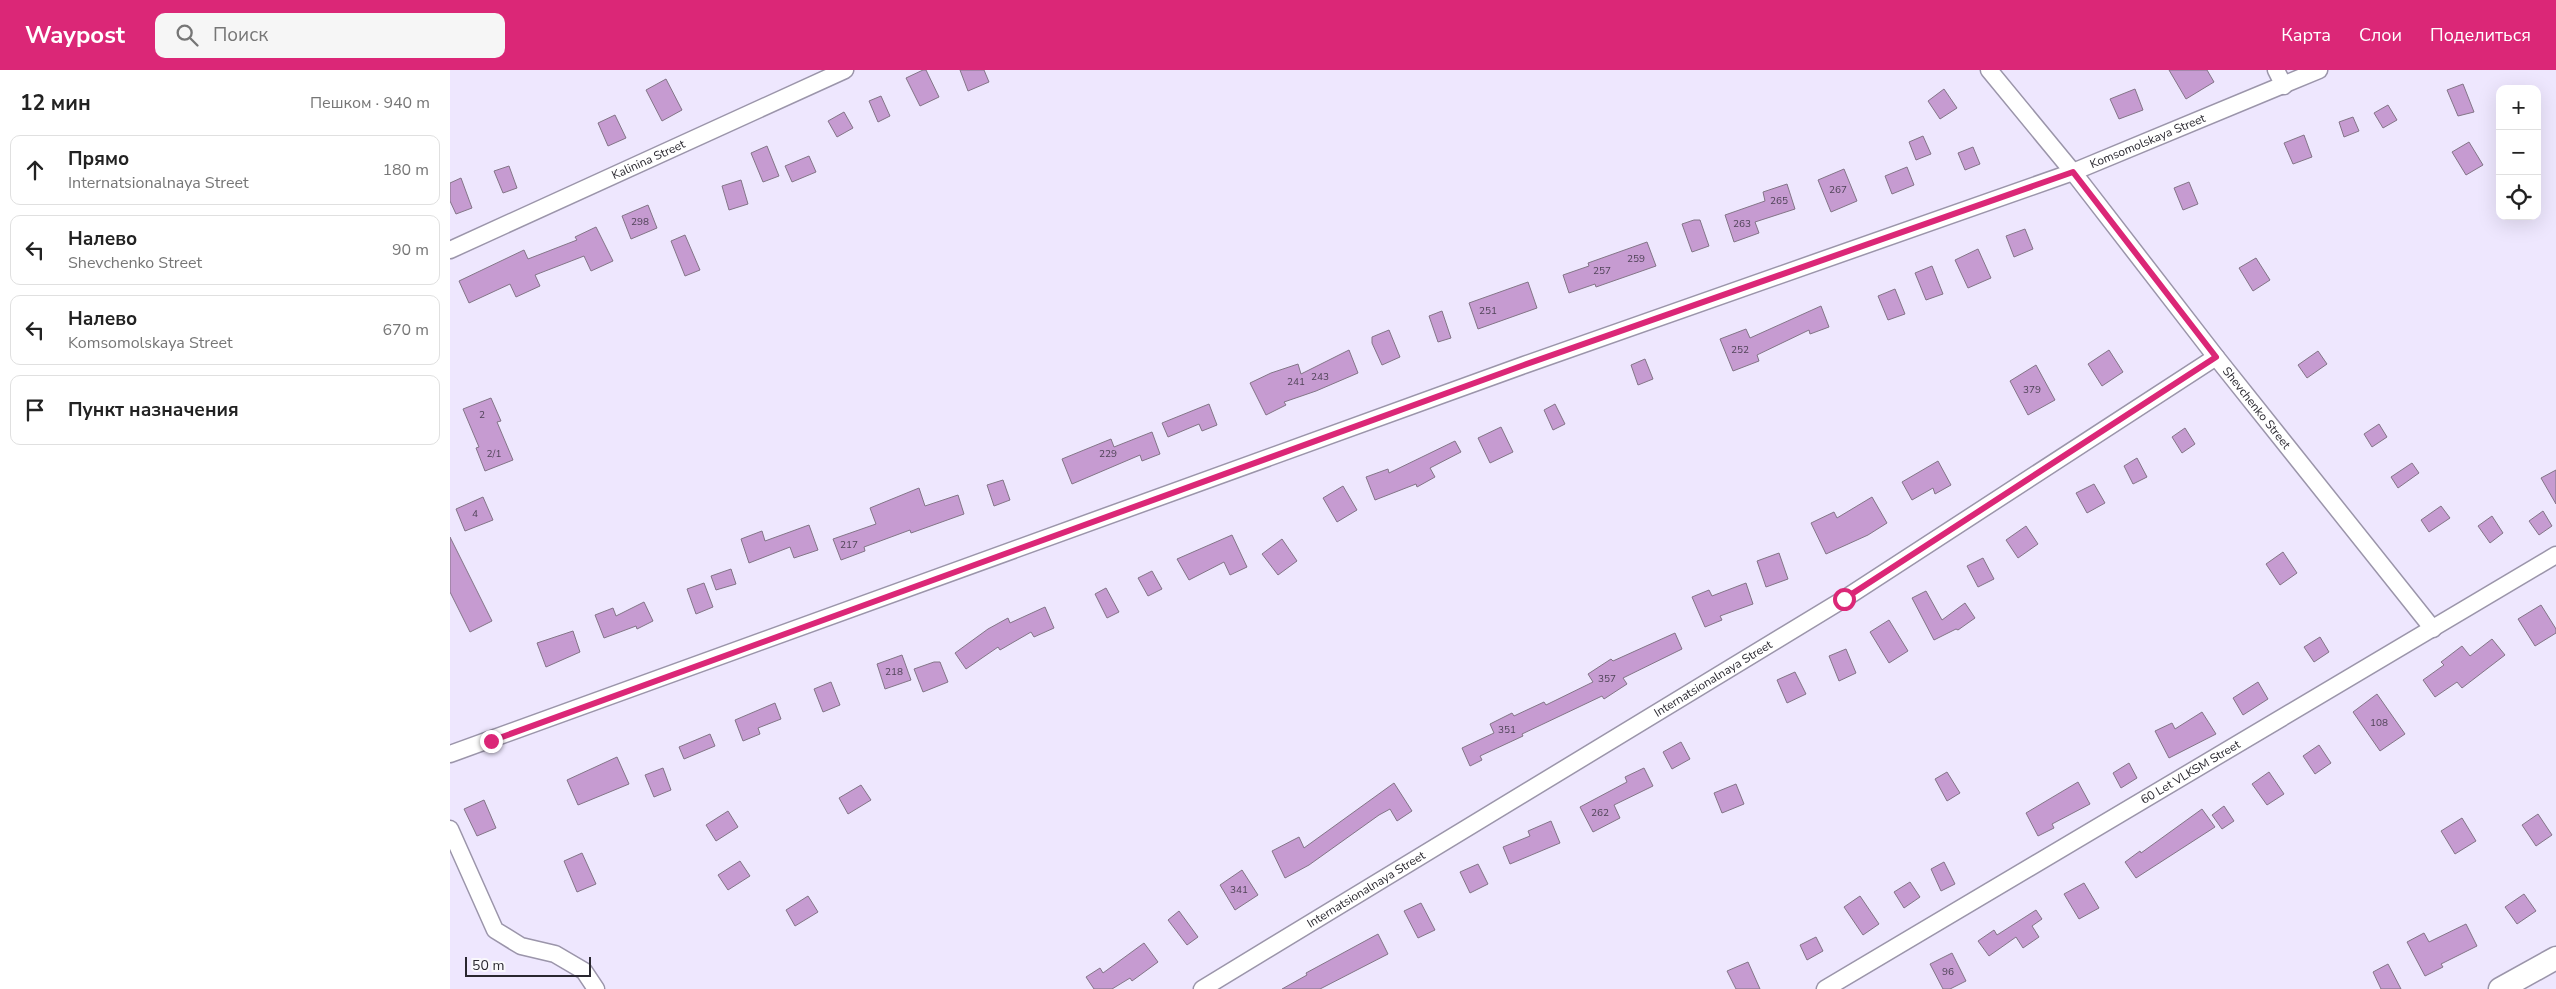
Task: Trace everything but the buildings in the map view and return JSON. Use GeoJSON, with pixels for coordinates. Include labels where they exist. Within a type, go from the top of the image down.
{"type":"FeatureCollection","features":[{"type":"Feature","properties":{"kind":"street","name":"Kalinina Street"},"geometry":{"type":"LineString","coordinates":[[450,250],[845,70]]}},
{"type":"Feature","properties":{"kind":"street","name":"Shevchenko Street"},"geometry":{"type":"LineString","coordinates":[[1989,70],[2073,172],[2216,357],[2433,629]]}},
{"type":"Feature","properties":{"kind":"street"},"geometry":{"type":"LineString","coordinates":[[2276,70],[2284,86]]}},
{"type":"Feature","properties":{"kind":"street","name":"Komsomolskaya Street"},"geometry":{"type":"LineString","coordinates":[[450,754],[1533,362],[2073,172],[2319,70]]}},
{"type":"Feature","properties":{"kind":"street","name":"Internatsionalnaya Street"},"geometry":{"type":"LineString","coordinates":[[1202,989],[1442,841],[1844,599],[2216,357]]}},
{"type":"Feature","properties":{"kind":"street","name":"60 Let VLKSM Street"},"geometry":{"type":"LineString","coordinates":[[1825,989],[2556,555]]}},
{"type":"Feature","properties":{"kind":"street"},"geometry":{"type":"LineString","coordinates":[[450,829],[495,930],[521,946],[555,954],[584,971],[596,989]]}},
{"type":"Feature","properties":{"kind":"street"},"geometry":{"type":"LineString","coordinates":[[2500,989],[2556,958]]}},
{"type":"Feature","properties":{"kind":"route"},"geometry":{"type":"LineString","coordinates":[[491,741],[1524,365],[2073,172],[2216,357],[1844,599]]}}]}
